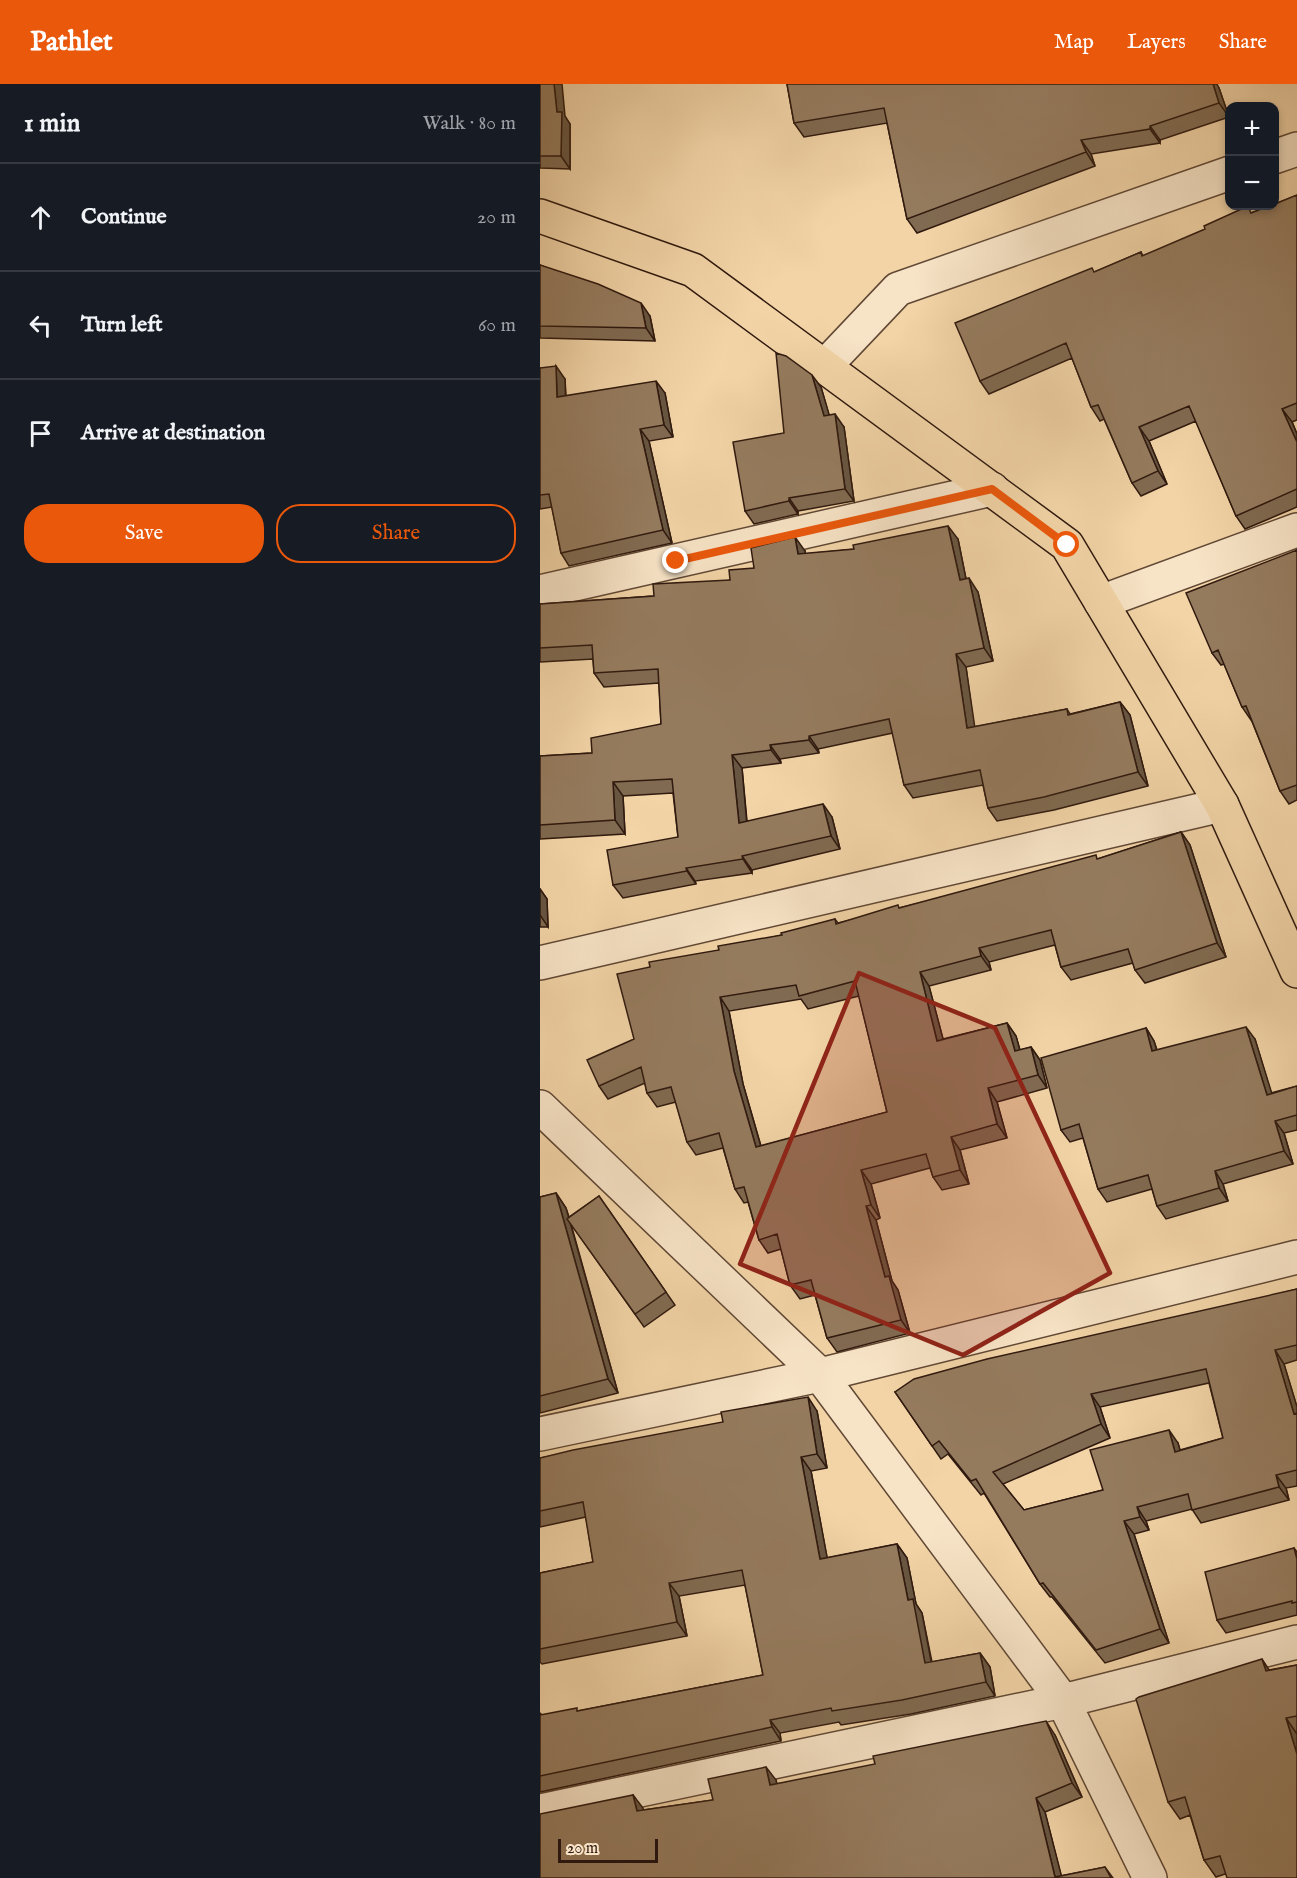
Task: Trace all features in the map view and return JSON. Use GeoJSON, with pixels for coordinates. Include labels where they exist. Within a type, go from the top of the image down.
{"type":"FeatureCollection","features":[{"type":"Feature","properties":{"kind":"main road"},"geometry":{"type":"LineString","coordinates":[[540,216],[693,270],[1067,545],[1222,805],[1297,971]]}},
{"type":"Feature","properties":{"kind":"street"},"geometry":{"type":"LineString","coordinates":[[1278,156],[1297,149]]}},
{"type":"Feature","properties":{"kind":"street"},"geometry":{"type":"LineString","coordinates":[[825,366],[898,289],[1225,175]]}},
{"type":"Feature","properties":{"kind":"street"},"geometry":{"type":"LineString","coordinates":[[540,592],[992,489]]}},
{"type":"Feature","properties":{"kind":"street"},"geometry":{"type":"LineString","coordinates":[[1101,602],[1297,530]]}},
{"type":"Feature","properties":{"kind":"street"},"geometry":{"type":"LineString","coordinates":[[540,963],[1222,805]]}},
{"type":"Feature","properties":{"kind":"street"},"geometry":{"type":"LineString","coordinates":[[540,1107],[820,1375],[1063,1701],[1150,1878]]}},
{"type":"Feature","properties":{"kind":"street"},"geometry":{"type":"LineString","coordinates":[[540,1434],[820,1375],[1297,1257]]}},
{"type":"Feature","properties":{"kind":"street"},"geometry":{"type":"LineString","coordinates":[[540,1811],[1063,1701],[1297,1642]]}},
{"type":"Feature","properties":{"kind":"highlighted area"},"geometry":{"type":"Polygon","coordinates":[[[859,973],[995,1028],[1110,1273],[963,1355],[740,1264],[859,973]]]}},
{"type":"Feature","properties":{"kind":"building"},"geometry":{"type":"Polygon","coordinates":[[[540,84],[554,84],[557,112],[562,112],[561,156],[540,156],[540,84]]]}},
{"type":"Feature","properties":{"kind":"building"},"geometry":{"type":"Polygon","coordinates":[[[787,84],[1213,84],[1219,103],[1150,126],[1150,129],[1081,140],[1086,152],[907,219],[884,108],[794,123],[787,84]]]}},
{"type":"Feature","properties":{"kind":"building"},"geometry":{"type":"Polygon","coordinates":[[[1297,195],[1297,403],[1282,409],[1297,442],[1297,489],[1236,516],[1189,406],[1139,427],[1158,471],[1132,483],[1098,405],[1091,407],[1066,343],[980,381],[955,323],[1092,268],[1094,272],[1141,252],[1142,256],[1205,229],[1204,226],[1239,210],[1250,210],[1251,213],[1259,210],[1279,210],[1279,202],[1297,195]]]}},
{"type":"Feature","properties":{"kind":"building"},"geometry":{"type":"Polygon","coordinates":[[[540,265],[598,284],[641,303],[646,328],[540,326],[540,265]]]}},
{"type":"Feature","properties":{"kind":"building"},"geometry":{"type":"Polygon","coordinates":[[[776,353],[786,356],[812,375],[824,416],[835,414],[845,489],[789,498],[789,501],[745,511],[733,442],[784,433],[776,353]]]}},
{"type":"Feature","properties":{"kind":"building"},"geometry":{"type":"Polygon","coordinates":[[[556,366],[557,397],[656,381],[664,425],[640,429],[663,530],[561,553],[549,494],[540,495],[540,368],[556,366]]]}},
{"type":"Feature","properties":{"kind":"building"},"geometry":{"type":"Polygon","coordinates":[[[948,526],[960,580],[969,578],[984,648],[956,654],[967,728],[1067,709],[1068,715],[1120,702],[1138,772],[1044,797],[988,808],[980,770],[904,785],[889,719],[809,736],[809,740],[770,745],[771,750],[732,755],[739,823],[823,804],[831,836],[742,856],[743,859],[686,868],[687,871],[613,885],[607,850],[678,837],[672,779],[613,782],[615,820],[540,825],[540,756],[592,753],[591,738],[661,724],[658,669],[594,673],[592,645],[540,648],[540,604],[654,596],[653,584],[730,580],[729,570],[754,568],[751,548],[795,537],[798,554],[854,549],[853,545],[948,526]]]}},
{"type":"Feature","properties":{"kind":"building"},"geometry":{"type":"Polygon","coordinates":[[[1297,550],[1297,785],[1280,791],[1246,706],[1242,707],[1218,650],[1212,653],[1186,593],[1297,550]]]}},
{"type":"Feature","properties":{"kind":"building"},"geometry":{"type":"Polygon","coordinates":[[[1181,832],[1217,943],[1135,970],[1128,949],[1061,967],[1051,930],[979,948],[981,956],[920,972],[937,1041],[1007,1023],[1015,1051],[1031,1047],[1038,1075],[988,1088],[997,1124],[951,1137],[960,1170],[933,1177],[926,1154],[861,1170],[871,1205],[866,1206],[885,1277],[889,1276],[901,1320],[827,1338],[811,1280],[790,1285],[777,1234],[759,1240],[744,1187],[735,1189],[719,1133],[687,1142],[671,1087],[647,1093],[641,1067],[599,1086],[587,1060],[634,1039],[617,974],[650,967],[649,962],[719,950],[718,946],[782,935],[781,933],[835,919],[836,924],[898,905],[899,908],[1096,855],[1097,859],[1181,832]],[[855,981],[799,996],[796,985],[720,997],[734,1071],[756,1147],[887,1112],[855,981]]]}},
{"type":"Feature","properties":{"kind":"building"},"geometry":{"type":"Polygon","coordinates":[[[1246,1027],[1267,1095],[1297,1086],[1297,1115],[1275,1121],[1284,1151],[1215,1171],[1219,1188],[1157,1206],[1148,1175],[1098,1189],[1079,1124],[1061,1130],[1041,1058],[1146,1028],[1152,1051],[1246,1027]]]}},
{"type":"Feature","properties":{"kind":"building"},"geometry":{"type":"Polygon","coordinates":[[[556,1193],[608,1379],[540,1396],[540,1197],[556,1193]]]}},
{"type":"Feature","properties":{"kind":"building"},"geometry":{"type":"Polygon","coordinates":[[[599,1196],[666,1292],[635,1314],[567,1219],[599,1196]]]}},
{"type":"Feature","properties":{"kind":"building"},"geometry":{"type":"Polygon","coordinates":[[[1297,1289],[1297,1345],[1275,1350],[1294,1414],[1297,1413],[1297,1470],[1276,1475],[1279,1487],[1192,1510],[1188,1494],[1137,1507],[1140,1517],[1124,1521],[1160,1629],[1096,1650],[1043,1583],[1040,1584],[976,1479],[971,1481],[939,1441],[932,1446],[895,1392],[914,1379],[987,1359],[1297,1289]],[[1206,1369],[1091,1394],[1101,1424],[993,1472],[1024,1510],[1103,1490],[1090,1450],[1169,1430],[1175,1452],[1223,1438],[1206,1369]]]}},
{"type":"Feature","properties":{"kind":"building"},"geometry":{"type":"Polygon","coordinates":[[[808,1397],[817,1454],[801,1457],[820,1559],[897,1544],[908,1600],[913,1599],[925,1663],[980,1653],[986,1682],[902,1700],[832,1711],[831,1708],[770,1720],[772,1727],[540,1776],[540,1715],[577,1708],[577,1711],[763,1675],[742,1570],[669,1583],[677,1622],[540,1649],[540,1573],[593,1562],[583,1502],[540,1511],[540,1458],[723,1422],[721,1412],[808,1397]]]}},
{"type":"Feature","properties":{"kind":"building"},"geometry":{"type":"Polygon","coordinates":[[[1294,1548],[1297,1559],[1297,1602],[1292,1603],[1292,1601],[1217,1620],[1205,1572],[1294,1548]]]}},
{"type":"Feature","properties":{"kind":"building"},"geometry":{"type":"Polygon","coordinates":[[[1262,1659],[1266,1671],[1297,1665],[1297,1716],[1286,1718],[1297,1754],[1297,1878],[1227,1878],[1220,1856],[1204,1860],[1185,1797],[1168,1802],[1136,1699],[1262,1659]]]}},
{"type":"Feature","properties":{"kind":"building"},"geometry":{"type":"Polygon","coordinates":[[[1046,1721],[1072,1783],[1036,1798],[1055,1877],[1105,1867],[1111,1878],[540,1878],[540,1814],[633,1795],[637,1811],[713,1800],[708,1779],[766,1767],[770,1785],[875,1764],[873,1756],[1046,1721]]]}},
{"type":"Feature","properties":{"kind":"route"},"geometry":{"type":"LineString","coordinates":[[676,561],[992,489],[1067,545]]}}]}
